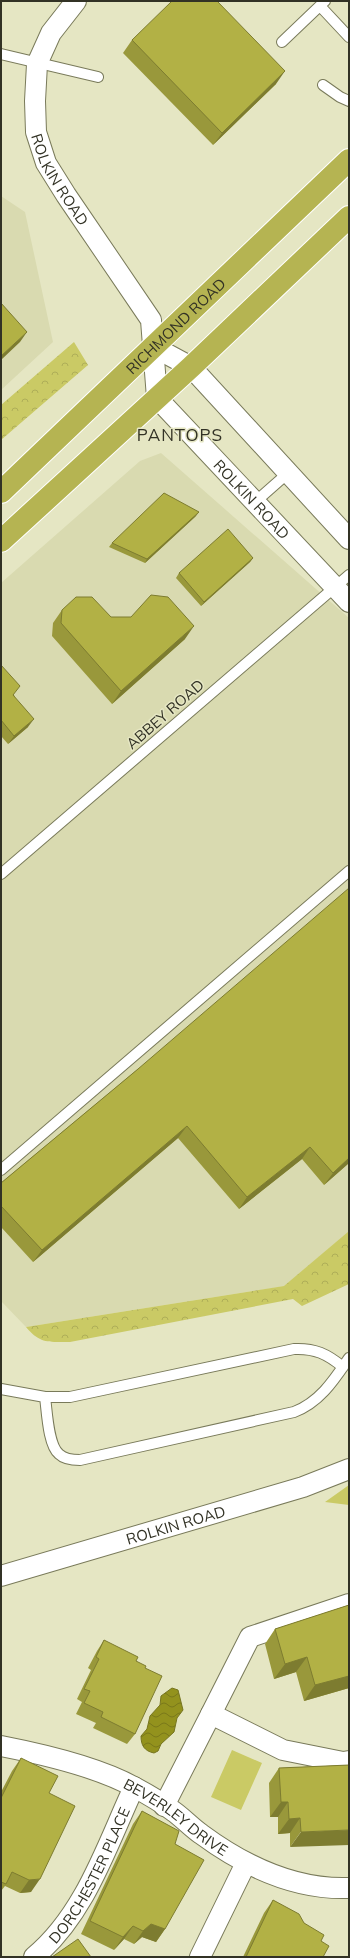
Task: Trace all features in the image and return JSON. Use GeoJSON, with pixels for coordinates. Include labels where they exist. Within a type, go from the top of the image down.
{"type":"FeatureCollection","features":[{"type":"Feature","properties":{"kind":"highway","name":"RICHMOND ROAD"},"geometry":{"type":"LineString","coordinates":[[1,492],[154,348],[349,160]]}},
{"type":"Feature","properties":{"kind":"highway"},"geometry":{"type":"LineString","coordinates":[[1,541],[191,367],[349,217]]}},
{"type":"Feature","properties":{"kind":"street","name":"ROLKIN ROAD"},"geometry":{"type":"LineString","coordinates":[[76,1],[51,33],[36,64],[34,101],[36,132],[46,163],[151,320],[157,398],[254,503],[342,582],[349,602]]}},
{"type":"Feature","properties":{"kind":"street"},"geometry":{"type":"LineString","coordinates":[[154,348],[191,367],[349,540]]}},
{"type":"Feature","properties":{"kind":"street","name":"ROLKIN ROAD"},"geometry":{"type":"LineString","coordinates":[[1,1576],[303,1487],[349,1469]]}},
{"type":"Feature","properties":{"kind":"street"},"geometry":{"type":"LineString","coordinates":[[164,1806],[250,1637],[349,1604]]}},
{"type":"Feature","properties":{"kind":"street"},"geometry":{"type":"LineString","coordinates":[[211,1714],[283,1750],[343,1762],[349,1761]]}},
{"type":"Feature","properties":{"kind":"street","name":"BEVERLEY DRIVE"},"geometry":{"type":"LineString","coordinates":[[1,1746],[88,1768],[134,1787],[164,1806],[217,1846],[246,1863],[277,1876],[309,1885],[349,1888]]}},
{"type":"Feature","properties":{"kind":"street","name":"DORCHESTER PLACE"},"geometry":{"type":"LineString","coordinates":[[34,1957],[64,1927],[81,1902],[134,1787]]}},
{"type":"Feature","properties":{"kind":"street"},"geometry":{"type":"LineString","coordinates":[[200,1957],[246,1863]]}},
{"type":"Feature","properties":{"kind":"lane"},"geometry":{"type":"LineString","coordinates":[[282,42],[323,3],[349,37]]}},
{"type":"Feature","properties":{"kind":"lane"},"geometry":{"type":"LineString","coordinates":[[1,54],[36,64],[98,77]]}},
{"type":"Feature","properties":{"kind":"lane"},"geometry":{"type":"LineString","coordinates":[[323,85],[340,97],[349,101]]}},
{"type":"Feature","properties":{"kind":"lane"},"geometry":{"type":"LineString","coordinates":[[254,503],[288,473]]}},
{"type":"Feature","properties":{"kind":"lane","name":"ABBEY ROAD"},"geometry":{"type":"LineString","coordinates":[[1,874],[342,582]]}},
{"type":"Feature","properties":{"kind":"lane"},"geometry":{"type":"LineString","coordinates":[[1,1170],[349,871]]}},
{"type":"Feature","properties":{"kind":"lane"},"geometry":{"type":"LineString","coordinates":[[1,1389],[45,1397],[70,1397],[294,1349],[311,1349],[322,1352],[342,1367]]}},
{"type":"Feature","properties":{"kind":"lane"},"geometry":{"type":"LineString","coordinates":[[45,1397],[52,1440],[56,1451],[58,1454],[69,1459],[80,1460],[294,1412],[309,1404],[322,1394],[349,1358]]}},
{"type":"Feature","properties":{"kind":"shaded area"},"geometry":{"type":"Polygon","coordinates":[[[1,196],[25,212],[53,342],[1,390],[1,196]]]}},
{"type":"Feature","properties":{"kind":"shaded area"},"geometry":{"type":"Polygon","coordinates":[[[161,453],[349,618],[349,1231],[285,1286],[26,1327],[1,1301],[1,583],[140,461],[161,453]]]}},
{"type":"Feature","properties":{"kind":"green space"},"geometry":{"type":"Polygon","coordinates":[[[74,342],[88,365],[1,440],[1,405],[74,342]]]}},
{"type":"Feature","properties":{"kind":"green space"},"geometry":{"type":"Polygon","coordinates":[[[349,1231],[349,1284],[302,1306],[293,1299],[70,1342],[45,1341],[36,1337],[26,1327],[284,1286],[349,1231]]]}},
{"type":"Feature","properties":{"kind":"green space"},"geometry":{"type":"Polygon","coordinates":[[[349,1485],[349,1505],[325,1502],[349,1485]]]}},
{"type":"Feature","properties":{"kind":"green space"},"geometry":{"type":"Polygon","coordinates":[[[232,1750],[262,1763],[241,1810],[211,1797],[232,1750]]]}},
{"type":"Feature","properties":{"kind":"water"},"geometry":{"type":"Polygon","coordinates":[[[172,1688],[178,1690],[183,1710],[177,1718],[174,1732],[161,1744],[158,1751],[154,1753],[148,1751],[144,1747],[141,1736],[147,1729],[150,1716],[160,1705],[161,1696],[172,1688]]]}},
{"type":"Feature","properties":{"kind":"building"},"geometry":{"type":"Polygon","coordinates":[[[172,1],[217,1],[285,71],[222,133],[132,40],[172,1]]]}},
{"type":"Feature","properties":{"kind":"building"},"geometry":{"type":"Polygon","coordinates":[[[1,303],[27,332],[1,356],[1,303]]]}},
{"type":"Feature","properties":{"kind":"building"},"geometry":{"type":"Polygon","coordinates":[[[164,493],[199,512],[147,559],[112,543],[164,493]]]}},
{"type":"Feature","properties":{"kind":"building"},"geometry":{"type":"Polygon","coordinates":[[[228,529],[253,558],[204,602],[179,573],[228,529]]]}},
{"type":"Feature","properties":{"kind":"building"},"geometry":{"type":"Polygon","coordinates":[[[151,595],[168,597],[194,626],[121,691],[61,623],[62,610],[76,597],[92,597],[111,617],[131,617],[151,595]]]}},
{"type":"Feature","properties":{"kind":"building"},"geometry":{"type":"Polygon","coordinates":[[[1,665],[20,686],[13,695],[34,719],[14,736],[1,720],[1,665]]]}},
{"type":"Feature","properties":{"kind":"building"},"geometry":{"type":"Polygon","coordinates":[[[349,888],[349,1158],[333,1173],[310,1147],[247,1197],[187,1126],[42,1250],[1,1206],[1,1183],[138,1069],[349,888]]]}},
{"type":"Feature","properties":{"kind":"building"},"geometry":{"type":"Polygon","coordinates":[[[349,1605],[349,1676],[315,1685],[307,1657],[285,1664],[275,1629],[349,1605]]]}},
{"type":"Feature","properties":{"kind":"building"},"geometry":{"type":"Polygon","coordinates":[[[104,1640],[138,1657],[136,1661],[146,1666],[145,1668],[162,1676],[135,1734],[101,1717],[103,1712],[84,1703],[90,1691],[84,1689],[99,1659],[96,1657],[104,1640]]]}},
{"type":"Feature","properties":{"kind":"building"},"geometry":{"type":"Polygon","coordinates":[[[21,1758],[58,1776],[49,1793],[75,1806],[40,1879],[29,1880],[12,1872],[6,1884],[1,1882],[1,1798],[21,1758]]]}},
{"type":"Feature","properties":{"kind":"building"},"geometry":{"type":"Polygon","coordinates":[[[349,1765],[349,1830],[301,1832],[300,1818],[289,1819],[288,1802],[281,1802],[279,1768],[349,1765]]]}},
{"type":"Feature","properties":{"kind":"building"},"geometry":{"type":"Polygon","coordinates":[[[142,1811],[179,1831],[175,1844],[204,1860],[165,1929],[151,1924],[143,1931],[133,1926],[123,1937],[90,1921],[142,1811]]]}},
{"type":"Feature","properties":{"kind":"building"},"geometry":{"type":"Polygon","coordinates":[[[273,1900],[299,1914],[304,1923],[324,1935],[321,1941],[329,1946],[323,1957],[246,1957],[273,1900]]]}},
{"type":"Feature","properties":{"kind":"building"},"geometry":{"type":"Polygon","coordinates":[[[78,1939],[91,1957],[52,1957],[78,1939]]]}},
{"type":"Feature","properties":{"kind":"district","name":"PANTOPS"},"geometry":{"type":"Point","coordinates":[180,434]}}]}
